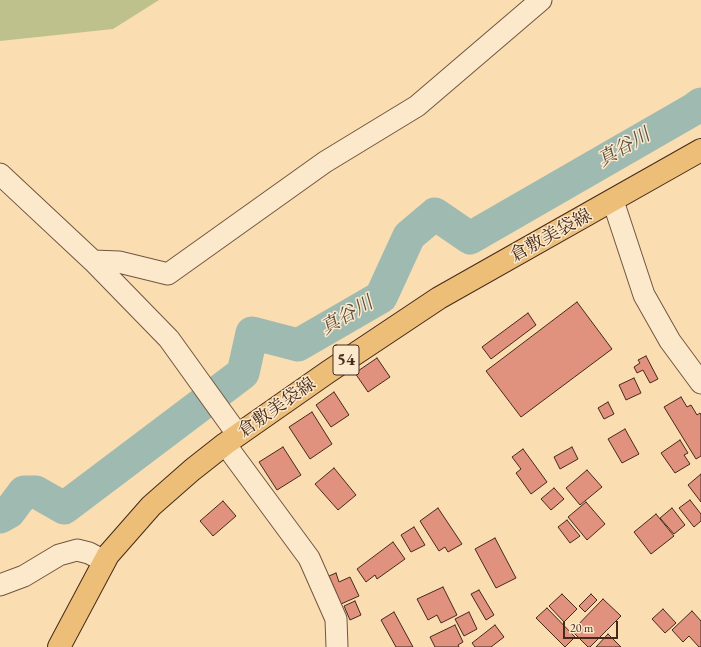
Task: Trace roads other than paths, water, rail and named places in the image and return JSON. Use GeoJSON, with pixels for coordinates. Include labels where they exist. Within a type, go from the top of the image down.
{"type":"FeatureCollection","features":[{"type":"Feature","properties":{"kind":"main road","name":"倉敷美袋線"},"geometry":{"type":"LineString","coordinates":[[59,647],[108,555],[151,506],[192,470],[328,372],[439,298],[701,150]]}},
{"type":"Feature","properties":{"kind":"street"},"geometry":{"type":"LineString","coordinates":[[92,262],[119,262],[168,274],[325,162],[417,106],[541,0]]}},
{"type":"Feature","properties":{"kind":"street"},"geometry":{"type":"LineString","coordinates":[[0,174],[92,262],[169,339],[225,416],[232,440],[309,558],[336,619],[337,647]]}},
{"type":"Feature","properties":{"kind":"street"},"geometry":{"type":"LineString","coordinates":[[613,201],[644,295],[670,341],[701,383]]}},
{"type":"Feature","properties":{"kind":"street"},"geometry":{"type":"LineString","coordinates":[[0,585],[24,576],[59,555],[77,550],[88,553],[104,561]]}},
{"type":"Feature","properties":{"kind":"waterway","name":"真谷川"},"geometry":{"type":"LineString","coordinates":[[0,517],[9,512],[24,492],[36,492],[64,508],[243,373],[252,333],[298,345],[381,297],[409,236],[435,214],[470,238],[701,104]]}}]}
